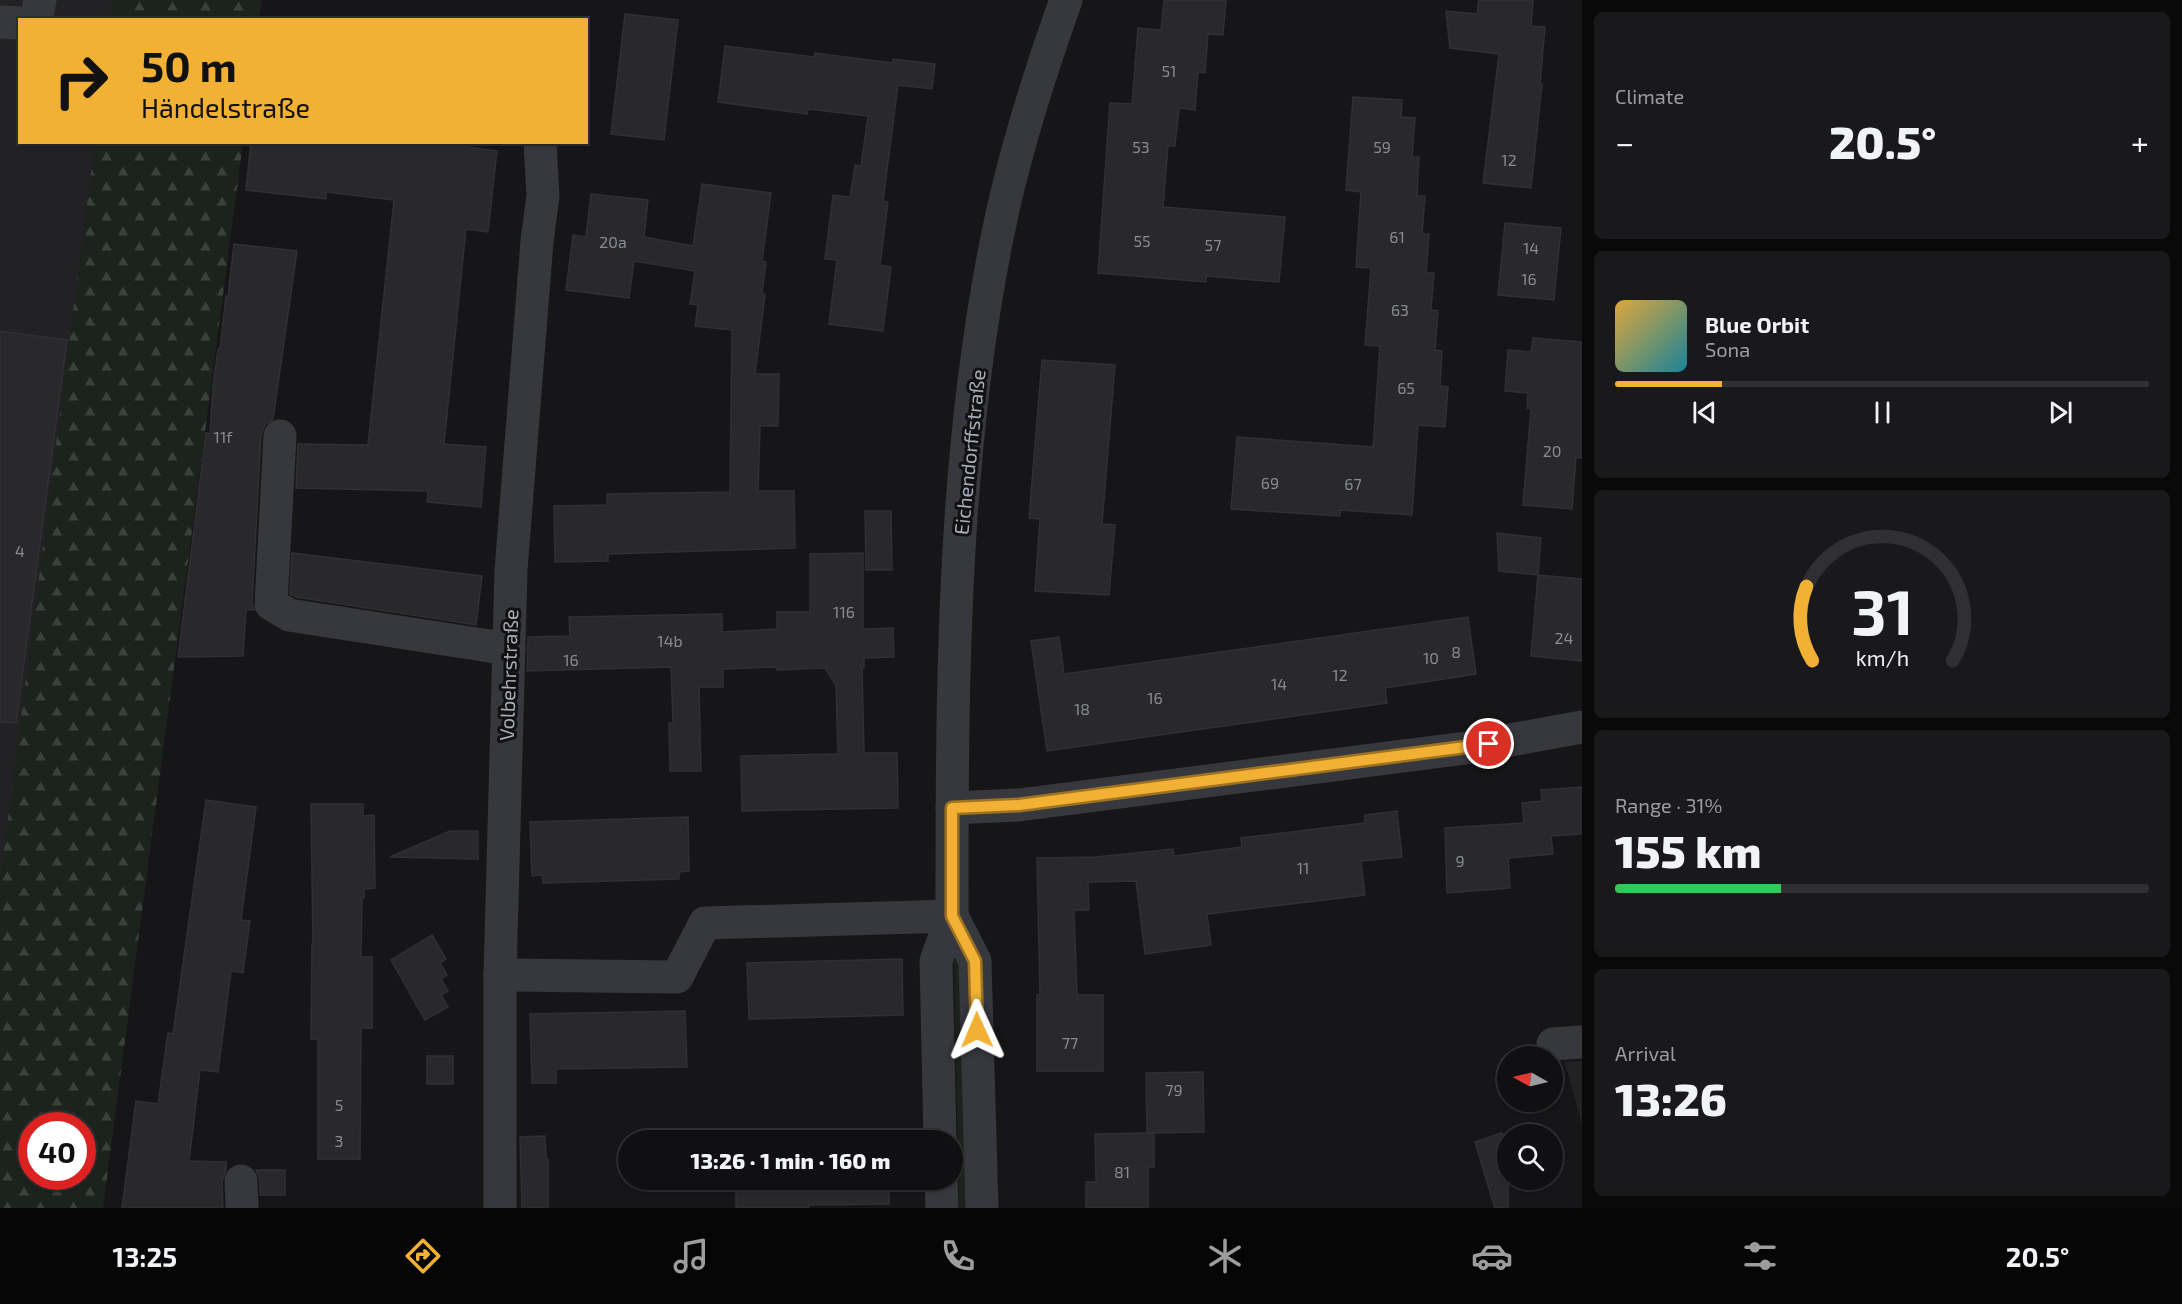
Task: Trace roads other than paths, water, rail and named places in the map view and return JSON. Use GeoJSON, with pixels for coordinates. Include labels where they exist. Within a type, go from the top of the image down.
{"type":"FeatureCollection","features":[{"type":"Feature","properties":{"kind":"street"},"geometry":{"type":"LineString","coordinates":[[36,18],[40,0]]}},
{"type":"Feature","properties":{"kind":"street","name":"Eichendorffstraße"},"geometry":{"type":"LineString","coordinates":[[940,1130],[936,961],[952,916],[956,602],[965,472],[981,337],[992,269],[1010,185],[1041,70],[1066,0]]}},
{"type":"Feature","properties":{"kind":"street"},"geometry":{"type":"LineString","coordinates":[[0,21],[18,23]]}},
{"type":"Feature","properties":{"kind":"street","name":"Volbehrstraße"},"geometry":{"type":"LineString","coordinates":[[500,1208],[500,975],[511,570],[537,241],[543,196],[540,144]]}},
{"type":"Feature","properties":{"kind":"street"},"geometry":{"type":"LineString","coordinates":[[280,436],[271,604],[289,615],[509,649]]}},
{"type":"Feature","properties":{"kind":"street"},"geometry":{"type":"LineString","coordinates":[[952,808],[1019,805],[1466,748],[1582,728]]}},
{"type":"Feature","properties":{"kind":"street"},"geometry":{"type":"LineString","coordinates":[[500,975],[677,977],[705,923],[952,916]]}},
{"type":"Feature","properties":{"kind":"street","name":"Eichendorffstraße"},"geometry":{"type":"LineString","coordinates":[[952,916],[975,961],[982,1208]]}},
{"type":"Feature","properties":{"kind":"street"},"geometry":{"type":"LineString","coordinates":[[941,1190],[942,1208]]}}]}
